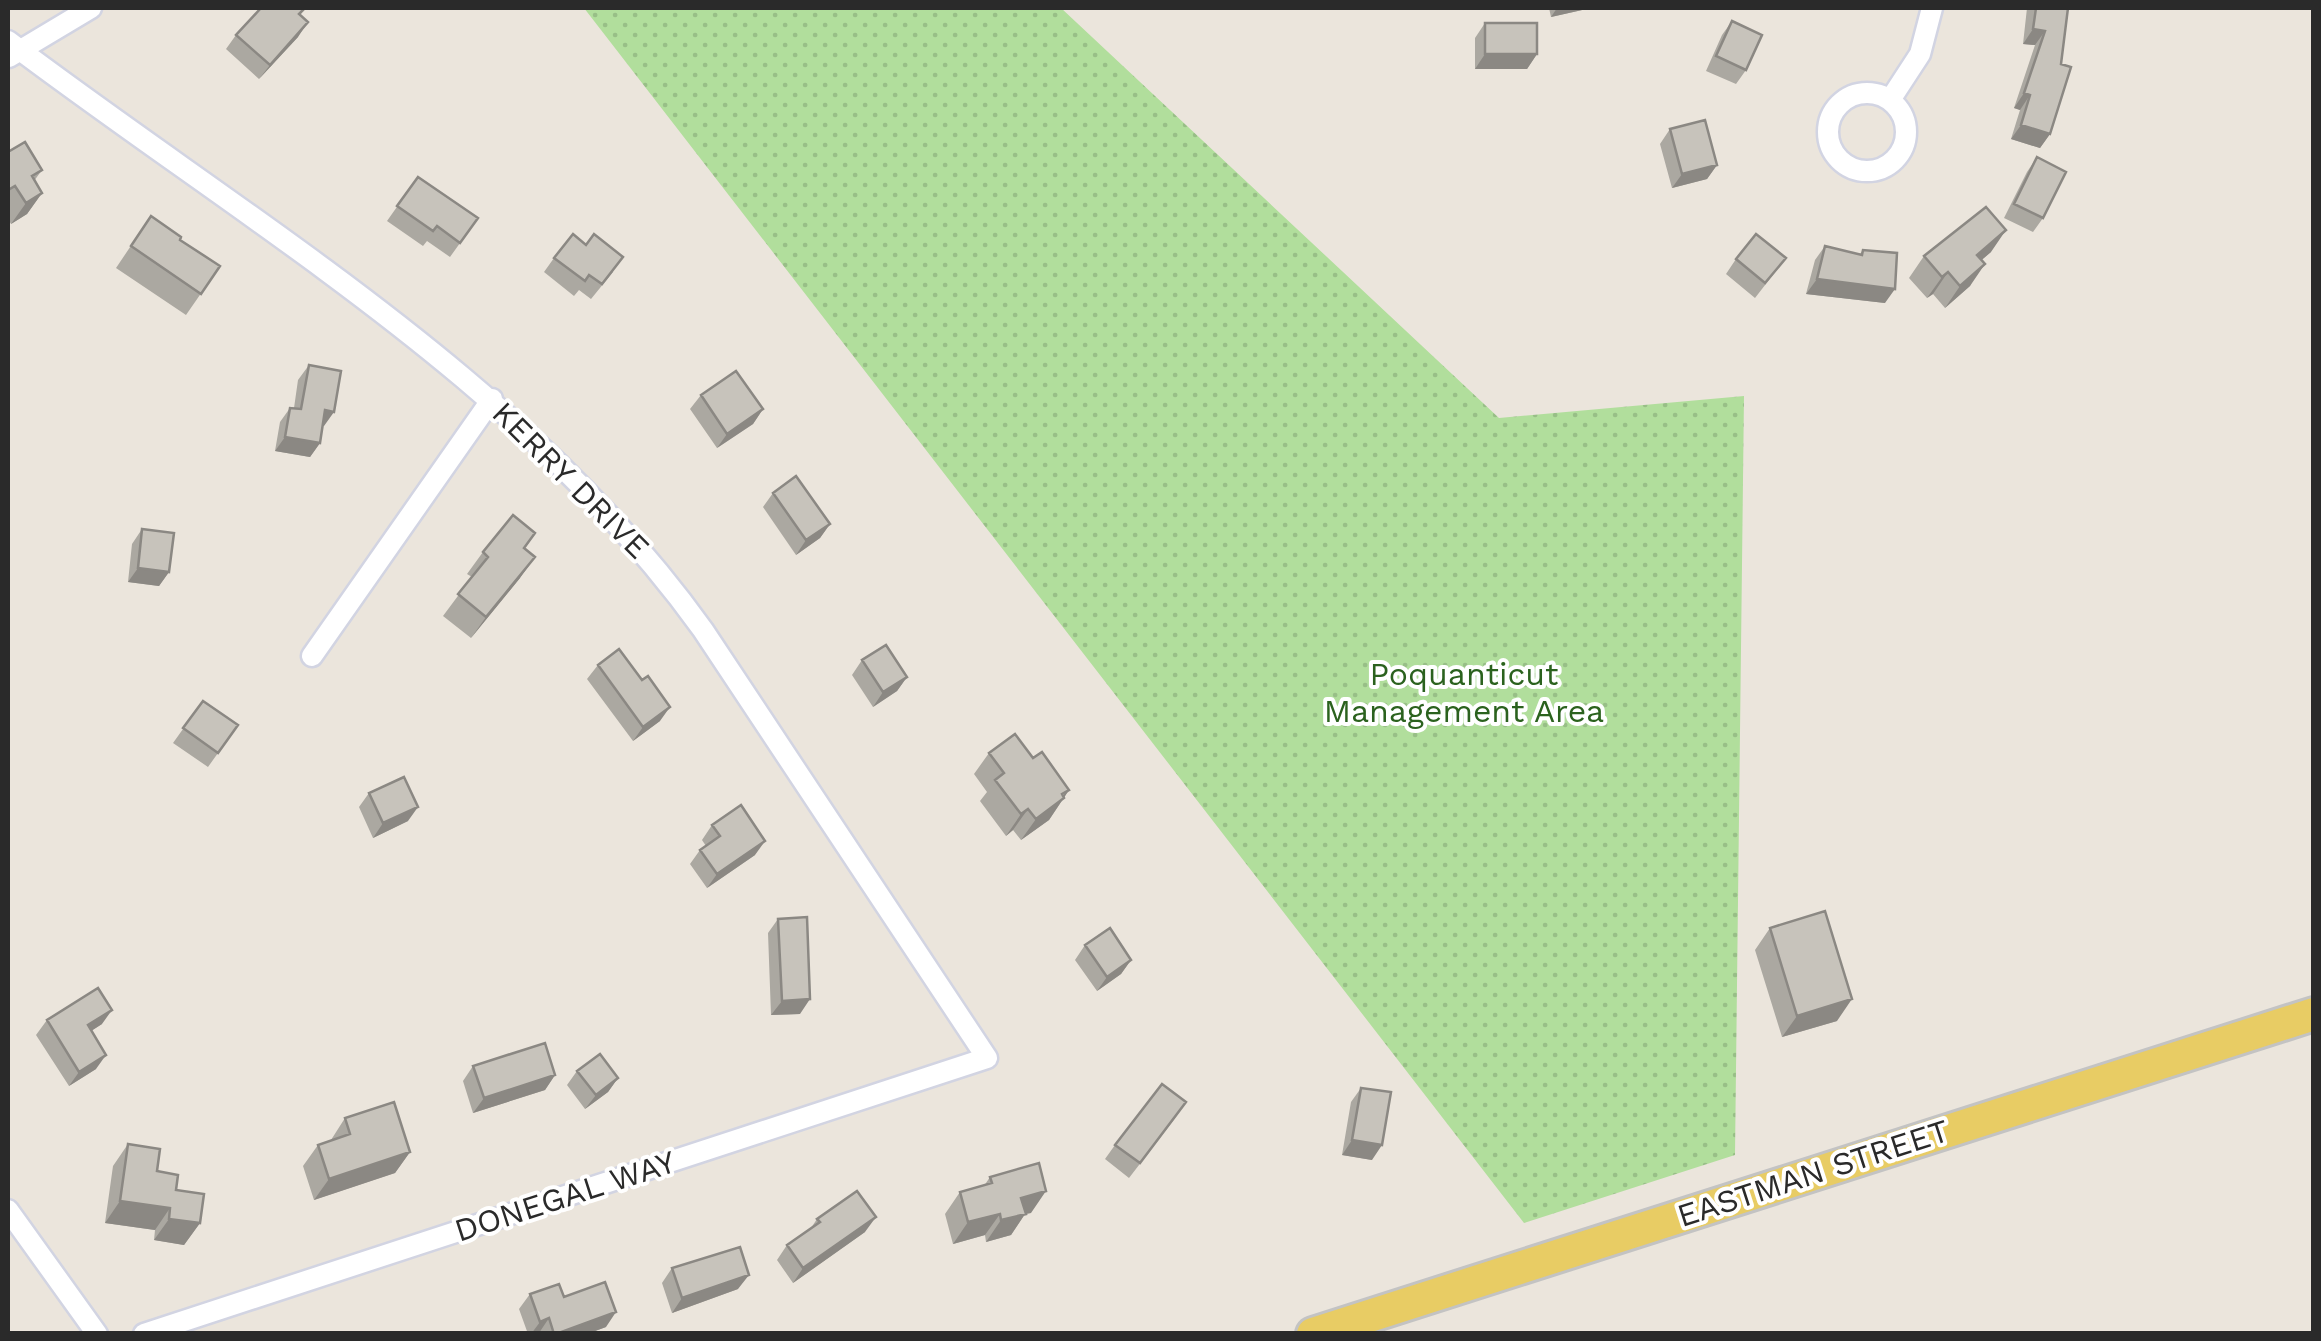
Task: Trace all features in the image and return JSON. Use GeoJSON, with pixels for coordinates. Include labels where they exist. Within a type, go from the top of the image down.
{"type":"FeatureCollection","features":[{"type":"Feature","properties":{"kind":"main road","name":"EASTMAN STREET"},"geometry":{"type":"LineString","coordinates":[[1313,1334],[2314,1014]]}},
{"type":"Feature","properties":{"kind":"street"},"geometry":{"type":"LineString","coordinates":[[12,50],[91,8]]}},
{"type":"Feature","properties":{"kind":"street"},"geometry":{"type":"LineString","coordinates":[[1890,100],[1920,54],[1932,8]]}},
{"type":"Feature","properties":{"kind":"street","name":"KERRY DRIVE"},"geometry":{"type":"LineString","coordinates":[[12,50],[492,399],[606,506],[660,570],[987,1058]]}},
{"type":"Feature","properties":{"kind":"street"},"geometry":{"type":"LineString","coordinates":[[312,656],[492,399]]}},
{"type":"Feature","properties":{"kind":"street","name":"DONEGAL WAY"},"geometry":{"type":"LineString","coordinates":[[144,1334],[987,1058]]}},
{"type":"Feature","properties":{"kind":"street"},"geometry":{"type":"LineString","coordinates":[[8,1210],[98,1334]]}},
{"type":"Feature","properties":{"kind":"green space","name":"Poquanticut Management Area"},"geometry":{"type":"Polygon","coordinates":[[[584,8],[1061,8],[1499,418],[1744,396],[1735,1155],[1524,1223],[584,8]]]}},
{"type":"Feature","properties":{"kind":"building"},"geometry":{"type":"Polygon","coordinates":[[[261,8],[305,8],[299,14],[308,22],[270,65],[236,35],[261,8]]]}},
{"type":"Feature","properties":{"kind":"building"},"geometry":{"type":"Polygon","coordinates":[[[2036,8],[2068,8],[2061,64],[2071,67],[2050,134],[2021,125],[2030,95],[2024,93],[2045,31],[2033,29],[2036,8]]]}},
{"type":"Feature","properties":{"kind":"building"},"geometry":{"type":"Polygon","coordinates":[[[1732,21],[1762,35],[1746,70],[1716,56],[1732,21]]]}},
{"type":"Feature","properties":{"kind":"building"},"geometry":{"type":"Polygon","coordinates":[[[1485,23],[1537,23],[1537,54],[1485,54],[1485,23]]]}},
{"type":"Feature","properties":{"kind":"building"},"geometry":{"type":"Polygon","coordinates":[[[1705,120],[1717,165],[1682,174],[1670,129],[1705,120]]]}},
{"type":"Feature","properties":{"kind":"building"},"geometry":{"type":"Polygon","coordinates":[[[25,142],[42,170],[32,176],[42,193],[26,203],[15,186],[8,190],[8,152],[25,142]]]}},
{"type":"Feature","properties":{"kind":"building"},"geometry":{"type":"Polygon","coordinates":[[[2037,157],[2066,172],[2043,218],[2014,204],[2037,157]]]}},
{"type":"Feature","properties":{"kind":"building"},"geometry":{"type":"Polygon","coordinates":[[[418,177],[478,218],[460,243],[437,226],[433,231],[397,206],[418,177]]]}},
{"type":"Feature","properties":{"kind":"building"},"geometry":{"type":"Polygon","coordinates":[[[1986,207],[2006,230],[1977,255],[1985,264],[1960,286],[1948,272],[1942,277],[1924,256],[1986,207]]]}},
{"type":"Feature","properties":{"kind":"building"},"geometry":{"type":"Polygon","coordinates":[[[151,216],[220,266],[201,294],[131,246],[151,216]]]}},
{"type":"Feature","properties":{"kind":"building"},"geometry":{"type":"Polygon","coordinates":[[[573,234],[586,245],[594,234],[623,257],[602,284],[589,275],[585,281],[554,258],[573,234]]]}},
{"type":"Feature","properties":{"kind":"building"},"geometry":{"type":"Polygon","coordinates":[[[1756,234],[1786,258],[1765,283],[1736,259],[1756,234]]]}},
{"type":"Feature","properties":{"kind":"building"},"geometry":{"type":"Polygon","coordinates":[[[1825,246],[1862,255],[1863,250],[1897,253],[1895,289],[1817,279],[1825,246]]]}},
{"type":"Feature","properties":{"kind":"building"},"geometry":{"type":"Polygon","coordinates":[[[309,365],[341,371],[334,412],[325,410],[320,443],[285,437],[290,408],[301,409],[309,365]]]}},
{"type":"Feature","properties":{"kind":"building"},"geometry":{"type":"Polygon","coordinates":[[[736,371],[763,409],[727,434],[701,395],[736,371]]]}},
{"type":"Feature","properties":{"kind":"building"},"geometry":{"type":"Polygon","coordinates":[[[796,476],[830,524],[806,540],[773,493],[796,476]]]}},
{"type":"Feature","properties":{"kind":"building"},"geometry":{"type":"Polygon","coordinates":[[[513,515],[535,533],[524,548],[535,557],[486,617],[458,594],[488,557],[483,552],[513,515]]]}},
{"type":"Feature","properties":{"kind":"building"},"geometry":{"type":"Polygon","coordinates":[[[142,529],[174,533],[169,572],[138,568],[142,529]]]}},
{"type":"Feature","properties":{"kind":"building"},"geometry":{"type":"Polygon","coordinates":[[[886,645],[907,677],[883,692],[862,660],[886,645]]]}},
{"type":"Feature","properties":{"kind":"building"},"geometry":{"type":"Polygon","coordinates":[[[619,649],[642,680],[648,676],[670,707],[643,727],[598,665],[619,649]]]}},
{"type":"Feature","properties":{"kind":"building"},"geometry":{"type":"Polygon","coordinates":[[[203,701],[238,725],[218,753],[183,728],[203,701]]]}},
{"type":"Feature","properties":{"kind":"building"},"geometry":{"type":"Polygon","coordinates":[[[1015,734],[1033,758],[1042,752],[1069,790],[1036,819],[1028,809],[1021,814],[995,780],[1004,773],[989,753],[1015,734]]]}},
{"type":"Feature","properties":{"kind":"building"},"geometry":{"type":"Polygon","coordinates":[[[404,777],[418,807],[383,823],[369,793],[404,777]]]}},
{"type":"Feature","properties":{"kind":"building"},"geometry":{"type":"Polygon","coordinates":[[[741,805],[765,841],[717,874],[700,850],[720,836],[712,825],[741,805]]]}},
{"type":"Feature","properties":{"kind":"building"},"geometry":{"type":"Polygon","coordinates":[[[1825,911],[1852,999],[1797,1016],[1770,928],[1825,911]]]}},
{"type":"Feature","properties":{"kind":"building"},"geometry":{"type":"Polygon","coordinates":[[[807,917],[810,999],[782,1001],[778,919],[807,917]]]}},
{"type":"Feature","properties":{"kind":"building"},"geometry":{"type":"Polygon","coordinates":[[[1110,928],[1131,960],[1107,977],[1085,945],[1110,928]]]}},
{"type":"Feature","properties":{"kind":"building"},"geometry":{"type":"Polygon","coordinates":[[[98,988],[112,1010],[88,1025],[106,1055],[79,1072],[47,1020],[98,988]]]}},
{"type":"Feature","properties":{"kind":"building"},"geometry":{"type":"Polygon","coordinates":[[[545,1043],[555,1075],[484,1098],[473,1066],[545,1043]]]}},
{"type":"Feature","properties":{"kind":"building"},"geometry":{"type":"Polygon","coordinates":[[[600,1054],[618,1078],[596,1095],[577,1071],[600,1054]]]}},
{"type":"Feature","properties":{"kind":"building"},"geometry":{"type":"Polygon","coordinates":[[[1162,1084],[1186,1102],[1140,1163],[1115,1145],[1162,1084]]]}},
{"type":"Feature","properties":{"kind":"building"},"geometry":{"type":"Polygon","coordinates":[[[1361,1088],[1391,1092],[1382,1145],[1352,1140],[1361,1088]]]}},
{"type":"Feature","properties":{"kind":"building"},"geometry":{"type":"Polygon","coordinates":[[[394,1102],[410,1152],[329,1179],[318,1145],[350,1134],[345,1118],[394,1102]]]}},
{"type":"Feature","properties":{"kind":"building"},"geometry":{"type":"Polygon","coordinates":[[[128,1144],[160,1149],[157,1171],[178,1175],[176,1190],[204,1194],[200,1223],[169,1219],[170,1208],[120,1201],[128,1144]]]}},
{"type":"Feature","properties":{"kind":"building"},"geometry":{"type":"Polygon","coordinates":[[[1039,1163],[1046,1191],[1021,1198],[1026,1214],[1001,1220],[1000,1214],[968,1222],[960,1192],[992,1183],[990,1177],[1039,1163]]]}},
{"type":"Feature","properties":{"kind":"building"},"geometry":{"type":"Polygon","coordinates":[[[857,1191],[876,1217],[803,1268],[787,1245],[857,1191]]]}},
{"type":"Feature","properties":{"kind":"building"},"geometry":{"type":"Polygon","coordinates":[[[740,1247],[749,1275],[682,1298],[672,1268],[740,1247]]]}},
{"type":"Feature","properties":{"kind":"building"},"geometry":{"type":"Polygon","coordinates":[[[605,1282],[616,1312],[556,1334],[549,1318],[540,1322],[530,1294],[559,1284],[564,1297],[605,1282]]]}}]}
